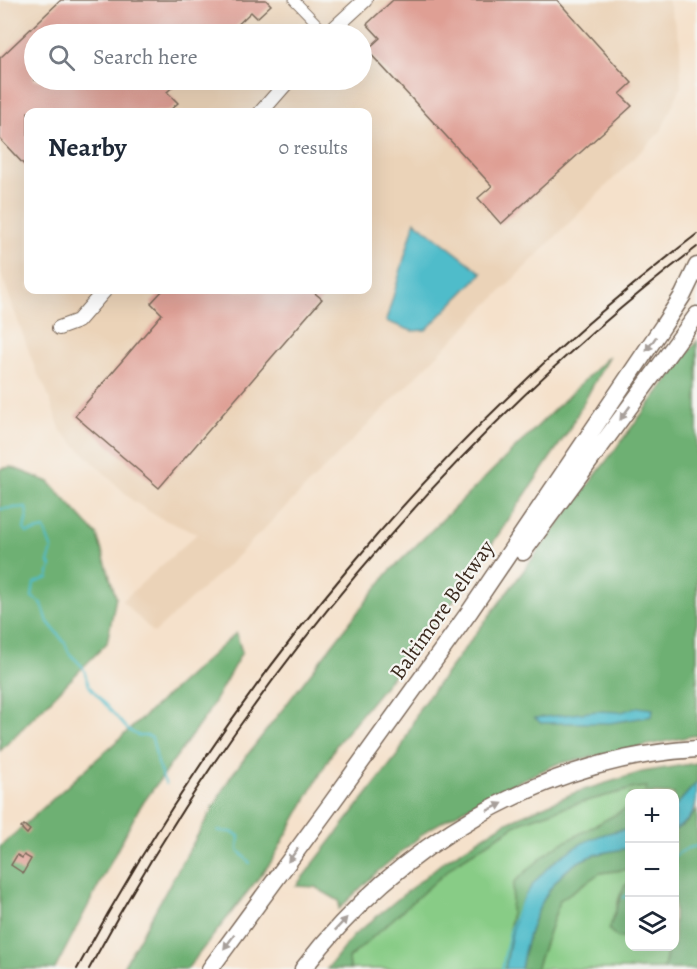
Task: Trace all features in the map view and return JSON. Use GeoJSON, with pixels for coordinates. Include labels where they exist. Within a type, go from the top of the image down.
{"type":"FeatureCollection","features":[{"type":"Feature","properties":{"kind":"highway","name":"Baltimore Beltway"},"geometry":{"type":"LineString","coordinates":[[210,969],[470,611],[683,295],[697,266]]}},
{"type":"Feature","properties":{"kind":"highway"},"geometry":{"type":"LineString","coordinates":[[328,808],[476,615],[697,315]]}},
{"type":"Feature","properties":{"kind":"highway"},"geometry":{"type":"LineString","coordinates":[[303,969],[336,929],[390,876],[422,851],[481,813],[539,786],[567,776],[631,759],[697,749]]}},
{"type":"Feature","properties":{"kind":"street"},"geometry":{"type":"LineString","coordinates":[[294,0],[317,24]]}},
{"type":"Feature","properties":{"kind":"street"},"geometry":{"type":"LineString","coordinates":[[338,24],[365,0]]}},
{"type":"Feature","properties":{"kind":"street"},"geometry":{"type":"LineString","coordinates":[[264,108],[280,90]]}},
{"type":"Feature","properties":{"kind":"street"},"geometry":{"type":"LineString","coordinates":[[59,328],[78,321],[102,294]]}},
{"type":"Feature","properties":{"kind":"shaded area"},"geometry":{"type":"Polygon","coordinates":[[[0,0],[668,0],[680,42],[681,87],[661,131],[226,567],[154,633],[122,601],[197,534],[158,517],[133,501],[61,431],[45,387],[36,371],[0,271],[0,0]]]}},
{"type":"Feature","properties":{"kind":"green space"},"geometry":{"type":"Polygon","coordinates":[[[697,341],[697,735],[557,764],[493,793],[429,829],[377,872],[339,909],[339,901],[315,887],[296,886],[399,753],[419,709],[697,341]]]}},
{"type":"Feature","properties":{"kind":"green space"},"geometry":{"type":"Polygon","coordinates":[[[609,356],[567,433],[452,603],[337,744],[271,862],[187,969],[122,969],[231,776],[388,573],[609,356]]]}},
{"type":"Feature","properties":{"kind":"green space"},"geometry":{"type":"Polygon","coordinates":[[[11,467],[49,482],[97,535],[116,597],[107,643],[0,751],[0,469],[11,467]]]}},
{"type":"Feature","properties":{"kind":"green space"},"geometry":{"type":"Polygon","coordinates":[[[236,633],[242,652],[207,714],[138,810],[55,969],[0,969],[0,847],[236,633]]]}},
{"type":"Feature","properties":{"kind":"green space"},"geometry":{"type":"Polygon","coordinates":[[[697,763],[697,782],[679,802],[679,789],[646,789],[647,787],[625,789],[521,822],[456,863],[349,958],[350,969],[327,969],[353,936],[443,862],[505,823],[574,793],[642,772],[697,763]]]}},
{"type":"Feature","properties":{"kind":"green space"},"geometry":{"type":"Polygon","coordinates":[[[625,791],[625,811],[597,826],[514,882],[505,969],[350,969],[349,958],[456,863],[521,822],[625,791]]]}},
{"type":"Feature","properties":{"kind":"green space"},"geometry":{"type":"Polygon","coordinates":[[[625,809],[625,830],[615,831],[557,859],[534,885],[518,911],[510,943],[514,882],[553,848],[625,809]]]}},
{"type":"Feature","properties":{"kind":"green space"},"geometry":{"type":"Polygon","coordinates":[[[697,810],[697,969],[664,969],[667,951],[679,951],[679,827],[697,810]]]}},
{"type":"Feature","properties":{"kind":"green space"},"geometry":{"type":"Polygon","coordinates":[[[625,849],[625,870],[600,873],[560,900],[536,969],[521,969],[533,922],[548,892],[570,868],[600,853],[625,849]]]}},
{"type":"Feature","properties":{"kind":"green space"},"geometry":{"type":"Polygon","coordinates":[[[625,870],[625,887],[617,907],[617,937],[625,938],[625,951],[667,951],[664,969],[536,969],[560,900],[600,873],[625,870]]]}},
{"type":"Feature","properties":{"kind":"green space"},"geometry":{"type":"Polygon","coordinates":[[[624,887],[625,938],[617,937],[609,930],[624,887]]]}},
{"type":"Feature","properties":{"kind":"water"},"geometry":{"type":"Polygon","coordinates":[[[415,221],[482,273],[426,330],[412,331],[386,321],[415,221]]]}},
{"type":"Feature","properties":{"kind":"water"},"geometry":{"type":"Polygon","coordinates":[[[638,707],[653,709],[652,716],[610,723],[541,723],[535,718],[598,711],[621,712],[638,707]]]}},
{"type":"Feature","properties":{"kind":"water"},"geometry":{"type":"Polygon","coordinates":[[[697,782],[694,810],[688,820],[679,827],[679,802],[697,782]]]}},
{"type":"Feature","properties":{"kind":"water"},"geometry":{"type":"Polygon","coordinates":[[[625,830],[625,849],[600,853],[584,859],[570,867],[559,878],[540,906],[533,922],[521,969],[505,969],[518,910],[537,879],[563,855],[579,845],[612,832],[625,830]]]}},
{"type":"Feature","properties":{"kind":"building"},"geometry":{"type":"Polygon","coordinates":[[[61,0],[266,0],[271,5],[257,18],[251,12],[238,24],[36,24],[61,0]]]}},
{"type":"Feature","properties":{"kind":"building"},"geometry":{"type":"Polygon","coordinates":[[[393,0],[557,0],[632,83],[620,94],[632,106],[501,224],[478,198],[492,186],[372,55],[372,45],[380,38],[372,29],[372,24],[367,24],[393,0]]]}},
{"type":"Feature","properties":{"kind":"building"},"geometry":{"type":"Polygon","coordinates":[[[24,35],[24,90],[169,90],[167,92],[178,103],[172,108],[24,108],[24,165],[0,139],[0,58],[24,35]]]}},
{"type":"Feature","properties":{"kind":"building"},"geometry":{"type":"Polygon","coordinates":[[[159,294],[316,294],[322,299],[159,488],[75,416],[162,314],[151,303],[159,294]]]}},
{"type":"Feature","properties":{"kind":"building"},"geometry":{"type":"Polygon","coordinates":[[[24,825],[30,830],[27,834],[21,828],[24,825]]]}},
{"type":"Feature","properties":{"kind":"building"},"geometry":{"type":"Polygon","coordinates":[[[17,855],[22,858],[24,855],[31,859],[23,873],[11,865],[17,855]]]}},
{"type":"Feature","properties":{"kind":"waterway"},"geometry":{"type":"LineString","coordinates":[[0,509],[26,507],[27,516],[24,529],[27,533],[44,529],[52,550],[48,562],[51,565],[48,578],[34,583],[32,597],[42,604],[48,622],[65,643],[69,653],[83,667],[89,686],[128,730],[139,736],[152,738],[159,768],[166,784]]}},
{"type":"Feature","properties":{"kind":"waterway"},"geometry":{"type":"LineString","coordinates":[[217,831],[231,832],[239,836],[238,850],[250,863]]}},
{"type":"Feature","properties":{"kind":"waterway"},"geometry":{"type":"LineString","coordinates":[[679,853],[697,846]]}},
{"type":"Feature","properties":{"kind":"waterway"},"geometry":{"type":"LineString","coordinates":[[502,969],[515,917],[532,889]]}},
{"type":"Feature","properties":{"kind":"railway"},"geometry":{"type":"LineString","coordinates":[[77,969],[137,864],[202,762],[273,663],[348,568],[429,478],[514,392],[603,310],[697,234]]}},
{"type":"Feature","properties":{"kind":"railway"},"geometry":{"type":"LineString","coordinates":[[89,969],[147,867],[211,767],[281,670],[355,576],[434,487],[518,402],[605,322],[697,247]]}}]}
